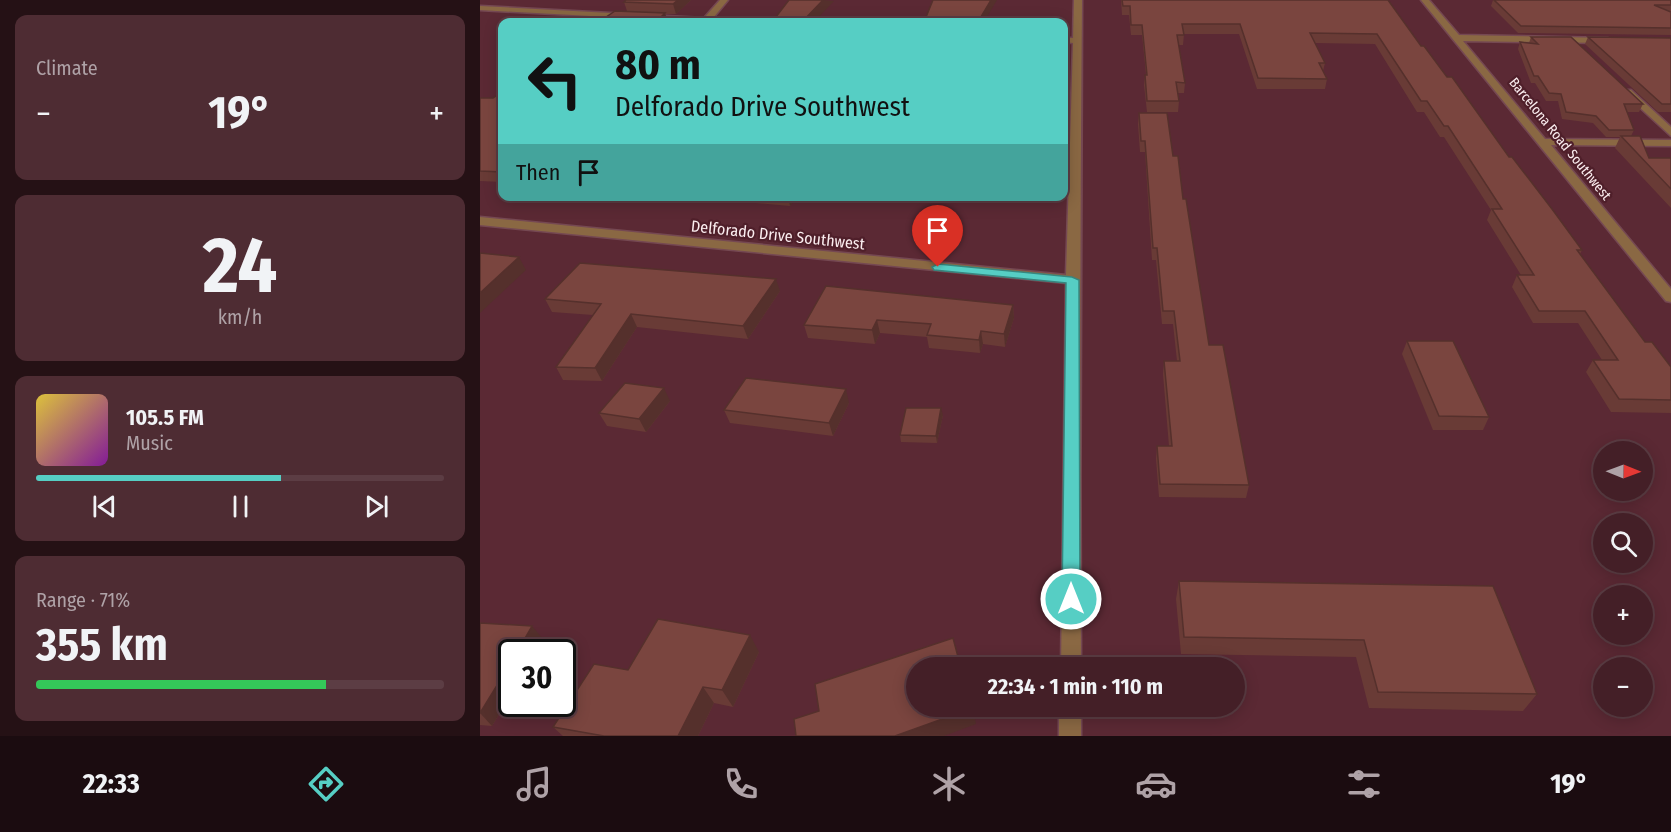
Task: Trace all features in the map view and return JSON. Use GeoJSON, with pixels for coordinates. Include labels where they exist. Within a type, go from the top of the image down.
{"type":"FeatureCollection","features":[{"type":"Feature","properties":{"kind":"street"},"geometry":{"type":"LineString","coordinates":[[709,18],[724,0]]}},
{"type":"Feature","properties":{"kind":"street"},"geometry":{"type":"LineString","coordinates":[[1071,657],[1072,280],[1079,41],[1078,0]]}},
{"type":"Feature","properties":{"kind":"street","name":"Barcelona Road Southwest"},"geometry":{"type":"LineString","coordinates":[[1425,0],[1671,298]]}},
{"type":"Feature","properties":{"kind":"street"},"geometry":{"type":"LineString","coordinates":[[480,8],[654,18]]}},
{"type":"Feature","properties":{"kind":"street"},"geometry":{"type":"LineString","coordinates":[[1458,38],[1615,40]]}},
{"type":"Feature","properties":{"kind":"street"},"geometry":{"type":"LineString","coordinates":[[1571,39],[1579,47]]}},
{"type":"Feature","properties":{"kind":"street"},"geometry":{"type":"LineString","coordinates":[[1068,40],[1079,41]]}},
{"type":"Feature","properties":{"kind":"street"},"geometry":{"type":"LineString","coordinates":[[1621,86],[1671,133]]}},
{"type":"Feature","properties":{"kind":"street"},"geometry":{"type":"LineString","coordinates":[[1543,142],[1671,143]]}},
{"type":"Feature","properties":{"kind":"street","name":"Delforado Drive Southwest"},"geometry":{"type":"LineString","coordinates":[[480,221],[1072,280]]}},
{"type":"Feature","properties":{"kind":"street"},"geometry":{"type":"LineString","coordinates":[[1070,717],[1070,736]]}},
{"type":"Feature","properties":{"kind":"building"},"geometry":{"type":"Polygon","coordinates":[[[626,0],[678,0],[673,4],[624,2],[626,0]]]}},
{"type":"Feature","properties":{"kind":"building"},"geometry":{"type":"Polygon","coordinates":[[[789,0],[823,0],[806,18],[775,18],[789,0]]]}},
{"type":"Feature","properties":{"kind":"building"},"geometry":{"type":"Polygon","coordinates":[[[933,0],[991,0],[980,18],[926,18],[933,0]]]}},
{"type":"Feature","properties":{"kind":"building"},"geometry":{"type":"Polygon","coordinates":[[[1122,0],[1388,0],[1421,46],[1424,46],[1447,77],[1452,77],[1509,157],[1512,157],[1552,209],[1582,250],[1577,250],[1645,342],[1652,342],[1671,367],[1671,400],[1619,399],[1593,360],[1618,360],[1585,311],[1539,311],[1517,275],[1534,275],[1492,209],[1502,209],[1448,126],[1444,126],[1427,101],[1421,101],[1377,34],[1310,33],[1325,63],[1319,63],[1327,79],[1258,78],[1240,24],[1182,24],[1184,35],[1177,35],[1185,83],[1176,82],[1179,101],[1147,101],[1142,25],[1131,25],[1130,6],[1123,6],[1122,0]]]}},
{"type":"Feature","properties":{"kind":"building"},"geometry":{"type":"Polygon","coordinates":[[[1494,0],[1671,0],[1671,5],[1654,5],[1671,12],[1671,28],[1521,26],[1494,0]]]}},
{"type":"Feature","properties":{"kind":"building"},"geometry":{"type":"Polygon","coordinates":[[[615,11],[665,13],[660,18],[605,18],[615,11]]]}},
{"type":"Feature","properties":{"kind":"building"},"geometry":{"type":"Polygon","coordinates":[[[1531,37],[1571,37],[1643,104],[1624,104],[1634,130],[1609,130],[1596,116],[1566,112],[1561,94],[1549,93],[1538,76],[1534,76],[1520,42],[1538,44],[1531,37]]]}},
{"type":"Feature","properties":{"kind":"building"},"geometry":{"type":"Polygon","coordinates":[[[1588,37],[1671,38],[1671,104],[1662,104],[1588,37]]]}},
{"type":"Feature","properties":{"kind":"building"},"geometry":{"type":"Polygon","coordinates":[[[498,95],[498,172],[480,171],[480,98],[493,98],[498,95]]]}},
{"type":"Feature","properties":{"kind":"building"},"geometry":{"type":"Polygon","coordinates":[[[1139,113],[1167,113],[1173,156],[1178,156],[1183,199],[1186,199],[1209,345],[1223,345],[1249,485],[1160,484],[1157,446],[1172,446],[1164,361],[1180,361],[1174,311],[1163,311],[1157,248],[1153,248],[1145,141],[1141,141],[1139,113]]]}},
{"type":"Feature","properties":{"kind":"building"},"geometry":{"type":"Polygon","coordinates":[[[1621,136],[1640,136],[1649,158],[1671,158],[1671,189],[1621,136]]]}},
{"type":"Feature","properties":{"kind":"building"},"geometry":{"type":"Polygon","coordinates":[[[480,253],[519,257],[480,293],[480,253]]]}},
{"type":"Feature","properties":{"kind":"building"},"geometry":{"type":"Polygon","coordinates":[[[580,263],[776,279],[743,326],[631,314],[595,368],[556,367],[601,304],[545,299],[580,263]]]}},
{"type":"Feature","properties":{"kind":"building"},"geometry":{"type":"Polygon","coordinates":[[[826,286],[1013,305],[1004,334],[981,331],[979,340],[927,335],[931,324],[877,320],[872,330],[804,325],[826,286]]]}},
{"type":"Feature","properties":{"kind":"building"},"geometry":{"type":"Polygon","coordinates":[[[1407,341],[1453,341],[1489,417],[1439,416],[1407,341]]]}},
{"type":"Feature","properties":{"kind":"building"},"geometry":{"type":"Polygon","coordinates":[[[746,378],[846,389],[829,423],[724,410],[746,378]]]}},
{"type":"Feature","properties":{"kind":"building"},"geometry":{"type":"Polygon","coordinates":[[[625,383],[664,388],[639,419],[599,413],[625,383]]]}},
{"type":"Feature","properties":{"kind":"building"},"geometry":{"type":"Polygon","coordinates":[[[906,408],[941,408],[936,436],[900,435],[906,408]]]}},
{"type":"Feature","properties":{"kind":"building"},"geometry":{"type":"Polygon","coordinates":[[[1179,581],[1493,586],[1537,694],[1378,692],[1364,640],[1184,637],[1179,581]]]}},
{"type":"Feature","properties":{"kind":"building"},"geometry":{"type":"Polygon","coordinates":[[[658,619],[750,635],[722,690],[703,687],[678,736],[604,736],[553,727],[560,717],[576,717],[576,692],[594,664],[628,670],[658,619]]]}},
{"type":"Feature","properties":{"kind":"building"},"geometry":{"type":"Polygon","coordinates":[[[480,623],[532,626],[524,639],[498,639],[498,684],[480,713],[480,623]]]}},
{"type":"Feature","properties":{"kind":"building"},"geometry":{"type":"Polygon","coordinates":[[[953,638],[958,657],[906,657],[906,717],[948,717],[895,736],[796,736],[794,719],[819,711],[815,684],[953,638]]]}},
{"type":"Feature","properties":{"kind":"route"},"geometry":{"type":"LineString","coordinates":[[938,267],[1072,280],[1071,599]]}}]}
